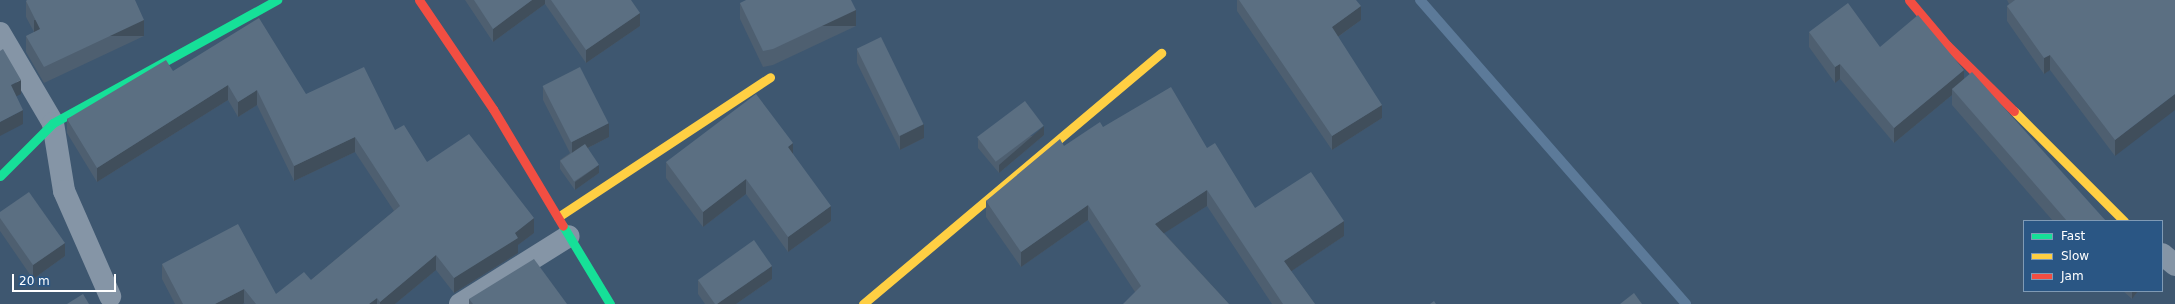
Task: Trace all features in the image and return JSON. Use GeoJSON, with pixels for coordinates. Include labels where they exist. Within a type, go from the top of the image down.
{"type":"FeatureCollection","features":[{"type":"Feature","properties":{"kind":"street"},"geometry":{"type":"LineString","coordinates":[[0,176],[53,123],[277,0]]}},
{"type":"Feature","properties":{"kind":"street"},"geometry":{"type":"LineString","coordinates":[[419,0],[493,108],[610,304]]}},
{"type":"Feature","properties":{"kind":"street"},"geometry":{"type":"LineString","coordinates":[[1909,0],[1947,45],[2123,220]]}},
{"type":"Feature","properties":{"kind":"street"},"geometry":{"type":"LineString","coordinates":[[0,33],[53,123],[64,191],[110,296]]}},
{"type":"Feature","properties":{"kind":"street"},"geometry":{"type":"LineString","coordinates":[[863,304],[1161,53]]}},
{"type":"Feature","properties":{"kind":"street"},"geometry":{"type":"LineString","coordinates":[[558,216],[770,78]]}},
{"type":"Feature","properties":{"kind":"street"},"geometry":{"type":"LineString","coordinates":[[460,304],[569,236]]}},
{"type":"Feature","properties":{"kind":"street"},"geometry":{"type":"LineString","coordinates":[[2163,255],[2175,265]]}},
{"type":"Feature","properties":{"kind":"building"},"geometry":{"type":"Polygon","coordinates":[[[135,0],[144,20],[44,67],[26,36],[40,29],[26,1],[135,0]]]}},
{"type":"Feature","properties":{"kind":"building"},"geometry":{"type":"Polygon","coordinates":[[[474,0],[532,0],[493,29],[474,0]]]}},
{"type":"Feature","properties":{"kind":"building"},"geometry":{"type":"Polygon","coordinates":[[[551,0],[631,0],[640,13],[586,50],[551,0]]]}},
{"type":"Feature","properties":{"kind":"building"},"geometry":{"type":"Polygon","coordinates":[[[746,0],[851,0],[856,10],[773,49],[763,51],[740,3],[746,0]]]}},
{"type":"Feature","properties":{"kind":"building"},"geometry":{"type":"Polygon","coordinates":[[[1239,0],[1356,0],[1361,6],[1332,27],[1382,105],[1332,136],[1239,0]]]}},
{"type":"Feature","properties":{"kind":"building"},"geometry":{"type":"Polygon","coordinates":[[[2015,0],[2175,0],[2175,94],[2115,140],[2050,55],[2044,58],[2007,6],[2015,0]]]}},
{"type":"Feature","properties":{"kind":"building"},"geometry":{"type":"Polygon","coordinates":[[[1848,3],[1880,47],[1918,15],[1964,70],[1894,128],[1840,64],[1835,67],[1809,32],[1848,3]]]}},
{"type":"Feature","properties":{"kind":"building"},"geometry":{"type":"Polygon","coordinates":[[[259,18],[306,94],[364,67],[395,130],[404,125],[427,162],[469,134],[534,218],[515,233],[518,238],[454,278],[436,255],[380,302],[377,298],[369,304],[256,304],[244,289],[215,304],[183,304],[162,264],[238,224],[276,294],[304,272],[311,280],[400,206],[355,137],[294,166],[257,90],[238,102],[228,85],[97,168],[67,119],[166,60],[173,71],[259,18]]]}},
{"type":"Feature","properties":{"kind":"building"},"geometry":{"type":"Polygon","coordinates":[[[881,37],[924,124],[899,136],[857,49],[881,37]]]}},
{"type":"Feature","properties":{"kind":"building"},"geometry":{"type":"Polygon","coordinates":[[[3,49],[21,80],[11,85],[23,110],[0,122],[0,51],[3,49]]]}},
{"type":"Feature","properties":{"kind":"building"},"geometry":{"type":"Polygon","coordinates":[[[580,67],[609,123],[571,142],[543,86],[580,67]]]}},
{"type":"Feature","properties":{"kind":"building"},"geometry":{"type":"Polygon","coordinates":[[[1972,72],[2105,220],[2066,220],[1952,89],[1972,72]]]}},
{"type":"Feature","properties":{"kind":"building"},"geometry":{"type":"Polygon","coordinates":[[[1171,87],[1207,148],[1215,143],[1255,208],[1311,172],[1344,221],[1284,261],[1315,304],[1283,304],[1207,190],[1155,224],[1229,304],[1123,304],[1141,286],[1088,205],[1021,252],[986,201],[1060,139],[1064,146],[1100,122],[1103,127],[1171,87]]]}},
{"type":"Feature","properties":{"kind":"building"},"geometry":{"type":"Polygon","coordinates":[[[756,94],[793,143],[788,147],[831,206],[788,237],[746,179],[703,212],[666,162],[756,94]]]}},
{"type":"Feature","properties":{"kind":"building"},"geometry":{"type":"Polygon","coordinates":[[[1025,101],[1044,126],[996,162],[977,137],[1025,101]]]}},
{"type":"Feature","properties":{"kind":"building"},"geometry":{"type":"Polygon","coordinates":[[[585,144],[599,165],[574,182],[560,161],[585,144]]]}},
{"type":"Feature","properties":{"kind":"building"},"geometry":{"type":"Polygon","coordinates":[[[29,192],[65,243],[33,265],[0,218],[0,212],[29,192]]]}},
{"type":"Feature","properties":{"kind":"building"},"geometry":{"type":"Polygon","coordinates":[[[754,240],[772,266],[715,304],[698,280],[754,240]]]}},
{"type":"Feature","properties":{"kind":"building"},"geometry":{"type":"Polygon","coordinates":[[[534,259],[567,304],[473,304],[469,299],[534,259]]]}},
{"type":"Feature","properties":{"kind":"building"},"geometry":{"type":"Polygon","coordinates":[[[1634,293],[1642,304],[1620,304],[1634,293]]]}},
{"type":"Feature","properties":{"kind":"building"},"geometry":{"type":"Polygon","coordinates":[[[83,294],[89,304],[67,304],[83,294]]]}},
{"type":"Feature","properties":{"kind":"waterway"},"geometry":{"type":"LineString","coordinates":[[1420,0],[1686,304]]}},
{"type":"Feature","properties":{"kind":"traffic: fast"},"geometry":{"type":"LineString","coordinates":[[0,176],[53,123],[277,0]]}},
{"type":"Feature","properties":{"kind":"traffic: fast"},"geometry":{"type":"LineString","coordinates":[[563,226],[610,304]]}},
{"type":"Feature","properties":{"kind":"traffic: slow"},"geometry":{"type":"LineString","coordinates":[[863,304],[1161,53]]}},
{"type":"Feature","properties":{"kind":"traffic: slow"},"geometry":{"type":"LineString","coordinates":[[558,217],[770,77]]}},
{"type":"Feature","properties":{"kind":"traffic: slow"},"geometry":{"type":"LineString","coordinates":[[2014,111],[2123,220]]}},
{"type":"Feature","properties":{"kind":"traffic: jam"},"geometry":{"type":"LineString","coordinates":[[419,0],[493,109],[563,226]]}},
{"type":"Feature","properties":{"kind":"traffic: jam"},"geometry":{"type":"LineString","coordinates":[[1909,0],[1947,45],[2014,111]]}}]}
